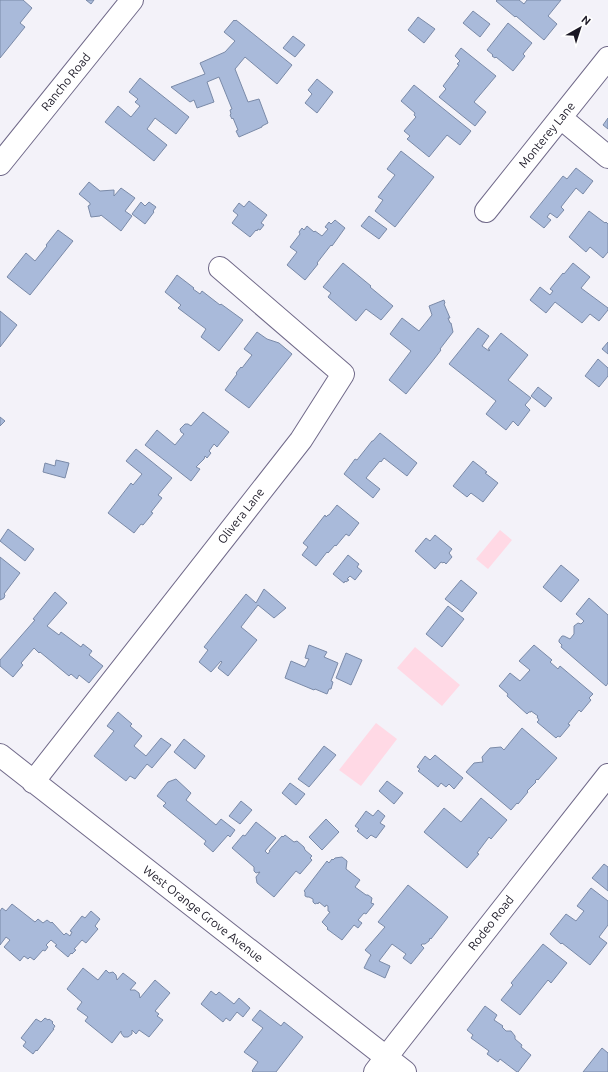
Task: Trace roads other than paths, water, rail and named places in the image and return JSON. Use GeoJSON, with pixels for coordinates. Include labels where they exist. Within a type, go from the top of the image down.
{"type":"FeatureCollection","features":[{"type":"Feature","properties":{"kind":"street","name":"Rancho Road"},"geometry":{"type":"LineString","coordinates":[[0,164],[132,0]]}},
{"type":"Feature","properties":{"kind":"street","name":"Monterey Lane"},"geometry":{"type":"LineString","coordinates":[[486,211],[608,58]]}},
{"type":"Feature","properties":{"kind":"street"},"geometry":{"type":"LineString","coordinates":[[561,118],[608,157]]}},
{"type":"Feature","properties":{"kind":"street","name":"Olivera Lane"},"geometry":{"type":"LineString","coordinates":[[33,782],[301,440],[343,374],[220,268]]}},
{"type":"Feature","properties":{"kind":"street","name":"West Orange Grove Avenue"},"geometry":{"type":"LineString","coordinates":[[0,755],[381,1065],[405,1072]]}},
{"type":"Feature","properties":{"kind":"street","name":"Rodeo Road"},"geometry":{"type":"LineString","coordinates":[[381,1065],[608,775]]}}]}
